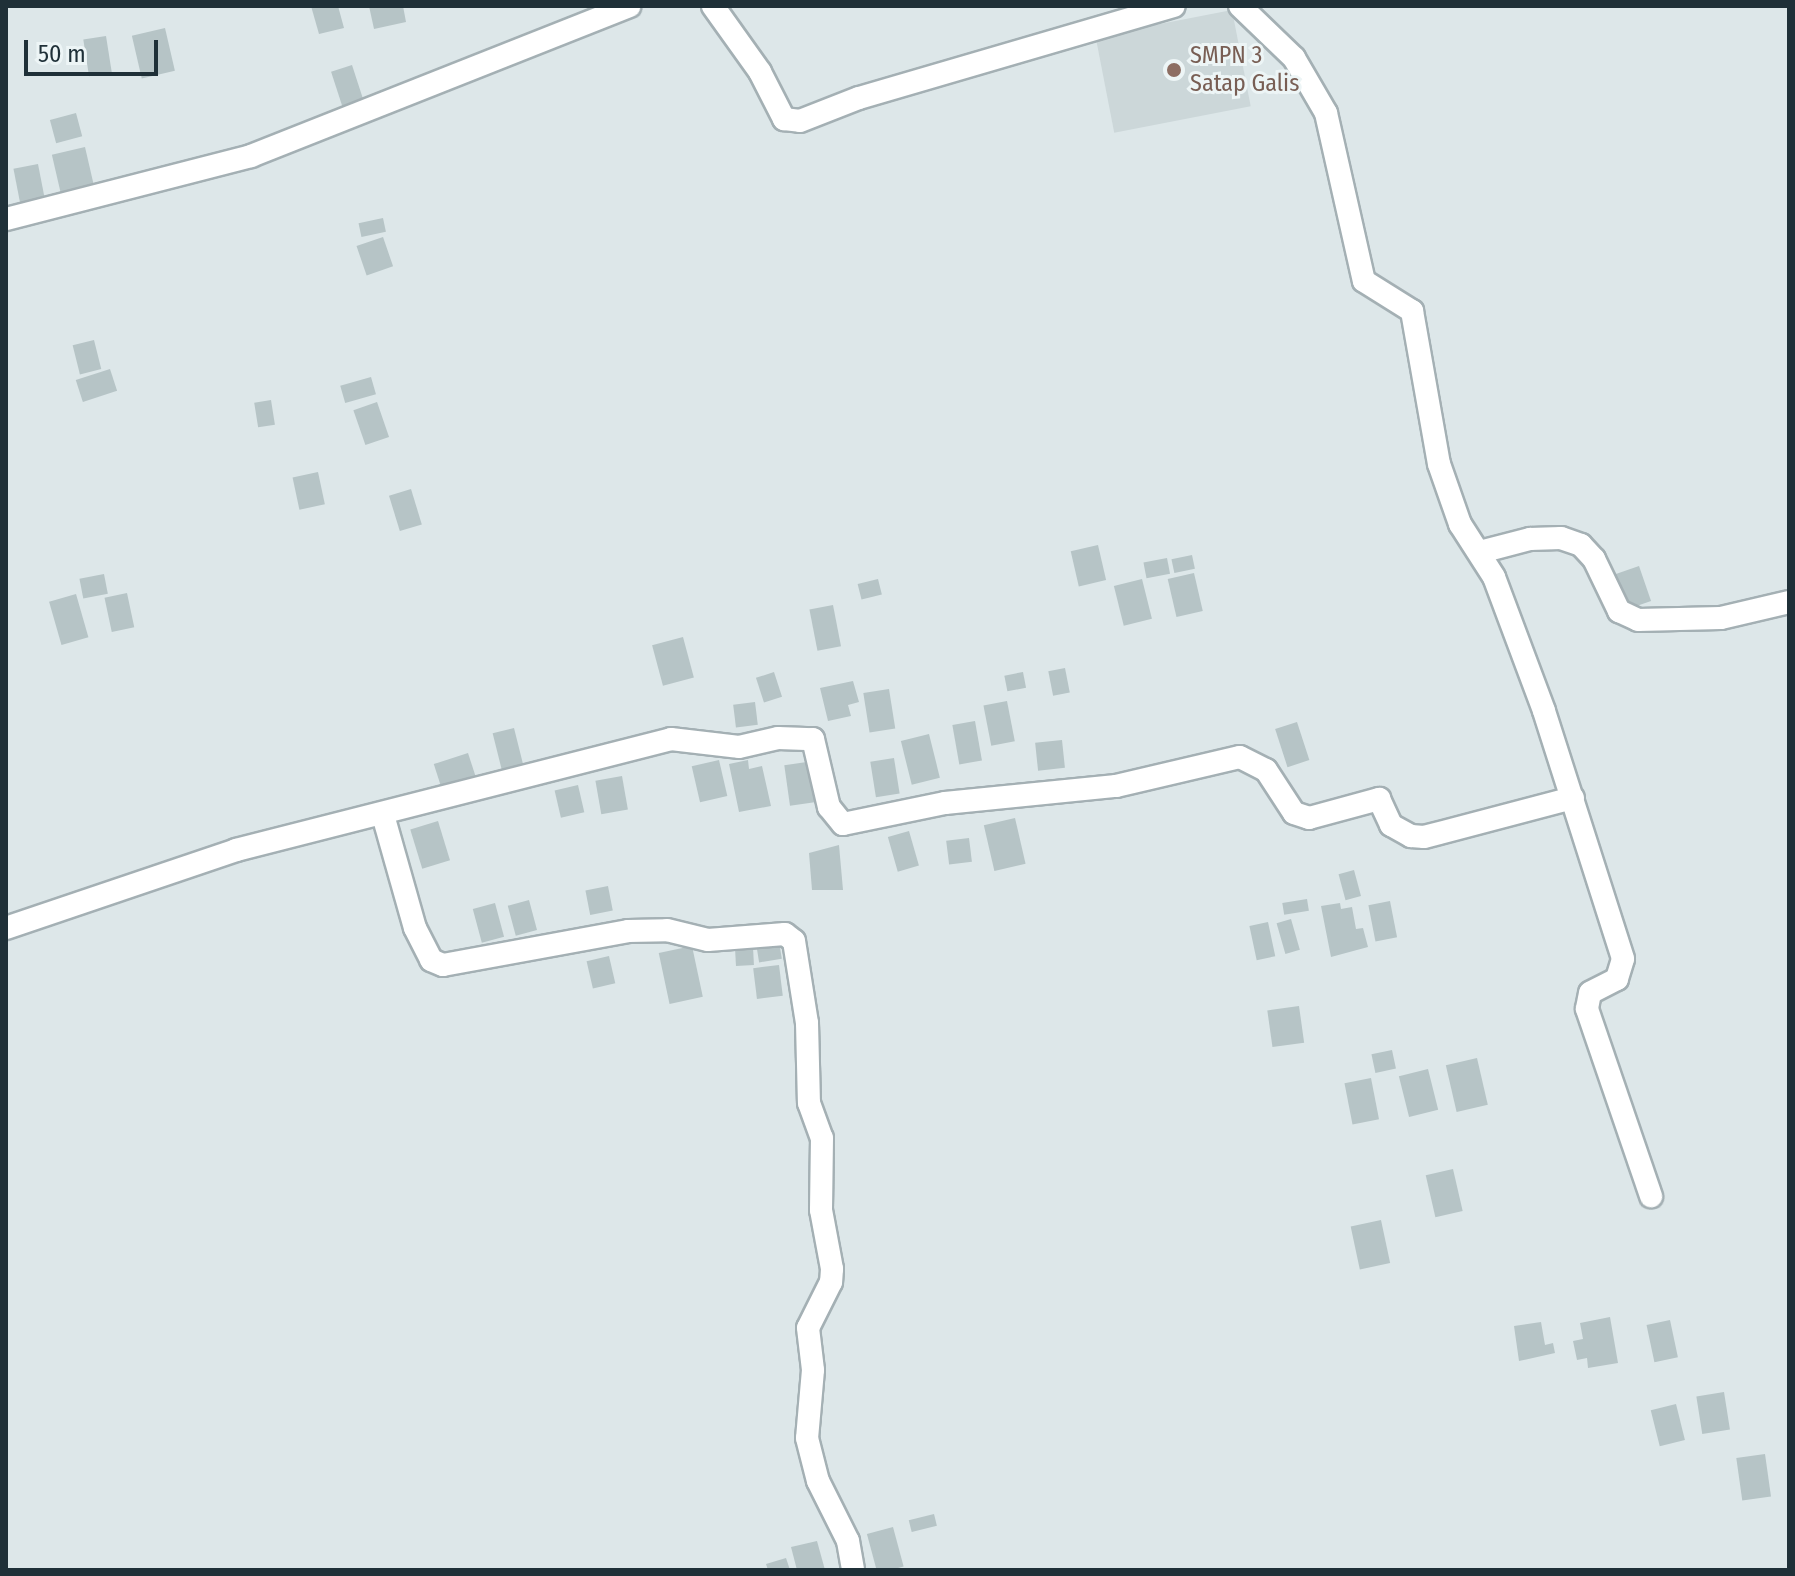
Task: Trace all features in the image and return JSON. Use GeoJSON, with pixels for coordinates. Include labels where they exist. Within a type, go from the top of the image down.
{"type":"FeatureCollection","features":[{"type":"Feature","properties":{"kind":"street"},"geometry":{"type":"LineString","coordinates":[[6,219],[251,156],[629,6]]}},
{"type":"Feature","properties":{"kind":"street"},"geometry":{"type":"LineString","coordinates":[[713,6],[760,72],[784,119],[800,121],[859,98],[1174,6]]}},
{"type":"Feature","properties":{"kind":"street"},"geometry":{"type":"LineString","coordinates":[[1240,6],[1294,58],[1326,113],[1361,273],[1371,288],[1412,311],[1439,464],[1460,524],[1494,577],[1573,798],[1623,959],[1617,979],[1590,993],[1587,1009],[1651,1196]]}},
{"type":"Feature","properties":{"kind":"street"},"geometry":{"type":"LineString","coordinates":[[1480,552],[1530,539],[1561,538],[1581,545],[1594,559],[1619,611],[1638,620],[1721,618],[1789,602]]}},
{"type":"Feature","properties":{"kind":"street"},"geometry":{"type":"LineString","coordinates":[[6,928],[236,850],[383,815],[671,739],[739,747],[806,736],[817,745],[829,807],[843,824],[945,803],[1116,786],[1240,757],[1266,770],[1294,813],[1309,818],[1379,799],[1391,825],[1411,836],[1424,837],[1573,798]]}},
{"type":"Feature","properties":{"kind":"street"},"geometry":{"type":"LineString","coordinates":[[383,815],[415,928],[431,960],[443,965],[628,931],[667,930],[708,940],[785,934],[794,941],[807,1023],[809,1103],[822,1138],[821,1210],[832,1269],[831,1282],[808,1328],[813,1370],[807,1438],[818,1481],[848,1541],[853,1570]]}},
{"type":"Feature","properties":{"kind":"shaded area","name":"SMPN 3 Satap Galis"},"geometry":{"type":"Polygon","coordinates":[[[1232,10],[1251,106],[1114,133],[1096,37],[1232,10]]]}},
{"type":"Feature","properties":{"kind":"building"},"geometry":{"type":"Polygon","coordinates":[[[311,6],[338,6],[344,28],[319,34],[311,6]]]}},
{"type":"Feature","properties":{"kind":"building"},"geometry":{"type":"Polygon","coordinates":[[[369,6],[403,6],[406,22],[374,29],[369,6]]]}},
{"type":"Feature","properties":{"kind":"building"},"geometry":{"type":"Polygon","coordinates":[[[165,28],[175,71],[142,79],[132,36],[165,28]]]}},
{"type":"Feature","properties":{"kind":"building"},"geometry":{"type":"Polygon","coordinates":[[[106,36],[112,73],[89,76],[83,40],[106,36]]]}},
{"type":"Feature","properties":{"kind":"building"},"geometry":{"type":"Polygon","coordinates":[[[352,65],[363,99],[342,106],[331,72],[352,65]]]}},
{"type":"Feature","properties":{"kind":"building"},"geometry":{"type":"Polygon","coordinates":[[[76,113],[82,136],[56,143],[50,120],[76,113]]]}},
{"type":"Feature","properties":{"kind":"building"},"geometry":{"type":"Polygon","coordinates":[[[85,147],[94,185],[61,193],[52,155],[85,147]]]}},
{"type":"Feature","properties":{"kind":"building"},"geometry":{"type":"Polygon","coordinates":[[[38,164],[45,199],[20,204],[13,169],[38,164]]]}},
{"type":"Feature","properties":{"kind":"building"},"geometry":{"type":"Polygon","coordinates":[[[383,218],[386,232],[361,237],[359,223],[383,218]]]}},
{"type":"Feature","properties":{"kind":"building"},"geometry":{"type":"Polygon","coordinates":[[[383,237],[393,266],[367,275],[357,246],[383,237]]]}},
{"type":"Feature","properties":{"kind":"building"},"geometry":{"type":"Polygon","coordinates":[[[94,340],[101,369],[80,374],[73,345],[94,340]]]}},
{"type":"Feature","properties":{"kind":"building"},"geometry":{"type":"Polygon","coordinates":[[[110,369],[117,391],[83,402],[76,380],[110,369]]]}},
{"type":"Feature","properties":{"kind":"building"},"geometry":{"type":"Polygon","coordinates":[[[371,377],[376,394],[345,403],[340,386],[371,377]]]}},
{"type":"Feature","properties":{"kind":"building"},"geometry":{"type":"Polygon","coordinates":[[[271,400],[275,425],[258,427],[254,403],[271,400]]]}},
{"type":"Feature","properties":{"kind":"building"},"geometry":{"type":"Polygon","coordinates":[[[377,402],[389,437],[365,445],[353,410],[377,402]]]}},
{"type":"Feature","properties":{"kind":"building"},"geometry":{"type":"Polygon","coordinates":[[[318,472],[325,504],[299,510],[293,477],[318,472]]]}},
{"type":"Feature","properties":{"kind":"building"},"geometry":{"type":"Polygon","coordinates":[[[411,489],[422,524],[400,531],[389,496],[411,489]]]}},
{"type":"Feature","properties":{"kind":"building"},"geometry":{"type":"Polygon","coordinates":[[[1098,545],[1106,580],[1079,586],[1071,551],[1098,545]]]}},
{"type":"Feature","properties":{"kind":"building"},"geometry":{"type":"Polygon","coordinates":[[[1192,555],[1195,569],[1174,573],[1171,559],[1192,555]]]}},
{"type":"Feature","properties":{"kind":"building"},"geometry":{"type":"Polygon","coordinates":[[[1167,558],[1170,574],[1146,578],[1143,563],[1167,558]]]}},
{"type":"Feature","properties":{"kind":"building"},"geometry":{"type":"Polygon","coordinates":[[[1639,566],[1651,601],[1624,610],[1612,575],[1639,566]]]}},
{"type":"Feature","properties":{"kind":"building"},"geometry":{"type":"Polygon","coordinates":[[[1194,573],[1203,611],[1176,617],[1168,579],[1194,573]]]}},
{"type":"Feature","properties":{"kind":"building"},"geometry":{"type":"Polygon","coordinates":[[[104,574],[108,594],[83,598],[79,579],[104,574]]]}},
{"type":"Feature","properties":{"kind":"building"},"geometry":{"type":"Polygon","coordinates":[[[878,579],[882,595],[861,600],[858,584],[878,579]]]}},
{"type":"Feature","properties":{"kind":"building"},"geometry":{"type":"Polygon","coordinates":[[[1142,579],[1152,619],[1124,626],[1114,586],[1142,579]]]}},
{"type":"Feature","properties":{"kind":"building"},"geometry":{"type":"Polygon","coordinates":[[[127,593],[134,627],[112,632],[105,598],[127,593]]]}},
{"type":"Feature","properties":{"kind":"building"},"geometry":{"type":"Polygon","coordinates":[[[76,594],[88,637],[61,645],[49,602],[76,594]]]}},
{"type":"Feature","properties":{"kind":"building"},"geometry":{"type":"Polygon","coordinates":[[[833,605],[841,646],[817,651],[809,610],[833,605]]]}},
{"type":"Feature","properties":{"kind":"building"},"geometry":{"type":"Polygon","coordinates":[[[683,637],[694,678],[663,686],[652,645],[683,637]]]}},
{"type":"Feature","properties":{"kind":"building"},"geometry":{"type":"Polygon","coordinates":[[[1065,668],[1070,693],[1053,696],[1048,671],[1065,668]]]}},
{"type":"Feature","properties":{"kind":"building"},"geometry":{"type":"Polygon","coordinates":[[[774,672],[782,697],[764,703],[756,678],[774,672]]]}},
{"type":"Feature","properties":{"kind":"building"},"geometry":{"type":"Polygon","coordinates":[[[1023,672],[1026,688],[1007,691],[1004,676],[1023,672]]]}},
{"type":"Feature","properties":{"kind":"building"},"geometry":{"type":"Polygon","coordinates":[[[853,681],[859,702],[848,705],[851,716],[828,721],[820,688],[853,681]]]}},
{"type":"Feature","properties":{"kind":"building"},"geometry":{"type":"Polygon","coordinates":[[[889,689],[895,729],[870,733],[863,693],[889,689]]]}},
{"type":"Feature","properties":{"kind":"building"},"geometry":{"type":"Polygon","coordinates":[[[1007,701],[1015,741],[991,746],[983,706],[1007,701]]]}},
{"type":"Feature","properties":{"kind":"building"},"geometry":{"type":"Polygon","coordinates":[[[755,702],[758,725],[736,728],[733,705],[755,702]]]}},
{"type":"Feature","properties":{"kind":"building"},"geometry":{"type":"Polygon","coordinates":[[[975,721],[982,760],[959,764],[952,725],[975,721]]]}},
{"type":"Feature","properties":{"kind":"building"},"geometry":{"type":"Polygon","coordinates":[[[1297,722],[1309,760],[1287,767],[1275,729],[1297,722]]]}},
{"type":"Feature","properties":{"kind":"building"},"geometry":{"type":"Polygon","coordinates":[[[514,728],[524,768],[503,773],[493,733],[514,728]]]}},
{"type":"Feature","properties":{"kind":"building"},"geometry":{"type":"Polygon","coordinates":[[[929,734],[940,778],[912,785],[901,741],[929,734]]]}},
{"type":"Feature","properties":{"kind":"building"},"geometry":{"type":"Polygon","coordinates":[[[1062,740],[1065,768],[1038,771],[1035,743],[1062,740]]]}},
{"type":"Feature","properties":{"kind":"building"},"geometry":{"type":"Polygon","coordinates":[[[468,753],[477,781],[443,792],[434,764],[468,753]]]}},
{"type":"Feature","properties":{"kind":"building"},"geometry":{"type":"Polygon","coordinates":[[[894,758],[900,794],[876,797],[870,762],[894,758]]]}},
{"type":"Feature","properties":{"kind":"building"},"geometry":{"type":"Polygon","coordinates":[[[719,760],[727,796],[700,802],[692,766],[719,760]]]}},
{"type":"Feature","properties":{"kind":"building"},"geometry":{"type":"Polygon","coordinates":[[[748,760],[749,769],[762,766],[771,806],[739,812],[729,764],[748,760]]]}},
{"type":"Feature","properties":{"kind":"building"},"geometry":{"type":"Polygon","coordinates":[[[814,761],[820,802],[790,806],[784,765],[814,761]]]}},
{"type":"Feature","properties":{"kind":"building"},"geometry":{"type":"Polygon","coordinates":[[[622,776],[628,809],[601,814],[595,781],[622,776]]]}},
{"type":"Feature","properties":{"kind":"building"},"geometry":{"type":"Polygon","coordinates":[[[578,785],[584,812],[561,818],[555,790],[578,785]]]}},
{"type":"Feature","properties":{"kind":"building"},"geometry":{"type":"Polygon","coordinates":[[[1015,818],[1026,864],[994,871],[984,825],[1015,818]]]}},
{"type":"Feature","properties":{"kind":"building"},"geometry":{"type":"Polygon","coordinates":[[[438,821],[450,860],[422,869],[410,829],[438,821]]]}},
{"type":"Feature","properties":{"kind":"building"},"geometry":{"type":"Polygon","coordinates":[[[909,831],[919,866],[898,872],[888,837],[909,831]]]}},
{"type":"Feature","properties":{"kind":"building"},"geometry":{"type":"Polygon","coordinates":[[[969,838],[972,862],[949,865],[946,841],[969,838]]]}},
{"type":"Feature","properties":{"kind":"building"},"geometry":{"type":"Polygon","coordinates":[[[839,845],[843,890],[812,890],[809,853],[839,845]]]}},
{"type":"Feature","properties":{"kind":"building"},"geometry":{"type":"Polygon","coordinates":[[[1354,870],[1361,896],[1346,900],[1339,874],[1354,870]]]}},
{"type":"Feature","properties":{"kind":"building"},"geometry":{"type":"Polygon","coordinates":[[[608,886],[613,911],[590,915],[585,890],[608,886]]]}},
{"type":"Feature","properties":{"kind":"building"},"geometry":{"type":"Polygon","coordinates":[[[1307,899],[1309,911],[1284,915],[1282,903],[1307,899]]]}},
{"type":"Feature","properties":{"kind":"building"},"geometry":{"type":"Polygon","coordinates":[[[529,900],[537,930],[516,936],[508,906],[529,900]]]}},
{"type":"Feature","properties":{"kind":"building"},"geometry":{"type":"Polygon","coordinates":[[[1390,901],[1397,937],[1375,942],[1368,905],[1390,901]]]}},
{"type":"Feature","properties":{"kind":"building"},"geometry":{"type":"Polygon","coordinates":[[[495,903],[504,937],[482,943],[473,909],[495,903]]]}},
{"type":"Feature","properties":{"kind":"building"},"geometry":{"type":"Polygon","coordinates":[[[1340,903],[1341,909],[1352,907],[1356,929],[1363,928],[1368,947],[1331,957],[1321,906],[1340,903]]]}},
{"type":"Feature","properties":{"kind":"building"},"geometry":{"type":"Polygon","coordinates":[[[1291,919],[1300,950],[1285,954],[1277,923],[1291,919]]]}},
{"type":"Feature","properties":{"kind":"building"},"geometry":{"type":"Polygon","coordinates":[[[1268,922],[1275,956],[1257,960],[1249,926],[1268,922]]]}},
{"type":"Feature","properties":{"kind":"building"},"geometry":{"type":"Polygon","coordinates":[[[779,941],[782,959],[759,962],[756,945],[779,941]]]}},
{"type":"Feature","properties":{"kind":"building"},"geometry":{"type":"Polygon","coordinates":[[[692,946],[703,997],[670,1004],[659,953],[692,946]]]}},
{"type":"Feature","properties":{"kind":"building"},"geometry":{"type":"Polygon","coordinates":[[[753,947],[754,965],[736,966],[735,948],[753,947]]]}},
{"type":"Feature","properties":{"kind":"building"},"geometry":{"type":"Polygon","coordinates":[[[609,956],[615,983],[593,988],[587,961],[609,956]]]}},
{"type":"Feature","properties":{"kind":"building"},"geometry":{"type":"Polygon","coordinates":[[[779,965],[783,996],[757,999],[753,968],[779,965]]]}},
{"type":"Feature","properties":{"kind":"building"},"geometry":{"type":"Polygon","coordinates":[[[1299,1006],[1304,1043],[1272,1047],[1267,1010],[1299,1006]]]}},
{"type":"Feature","properties":{"kind":"building"},"geometry":{"type":"Polygon","coordinates":[[[1392,1050],[1396,1069],[1375,1073],[1371,1054],[1392,1050]]]}},
{"type":"Feature","properties":{"kind":"building"},"geometry":{"type":"Polygon","coordinates":[[[1477,1058],[1488,1105],[1457,1112],[1446,1065],[1477,1058]]]}},
{"type":"Feature","properties":{"kind":"building"},"geometry":{"type":"Polygon","coordinates":[[[1428,1069],[1438,1110],[1409,1117],[1399,1076],[1428,1069]]]}},
{"type":"Feature","properties":{"kind":"building"},"geometry":{"type":"Polygon","coordinates":[[[1371,1078],[1379,1119],[1353,1124],[1344,1083],[1371,1078]]]}},
{"type":"Feature","properties":{"kind":"building"},"geometry":{"type":"Polygon","coordinates":[[[1453,1169],[1463,1211],[1435,1217],[1426,1175],[1453,1169]]]}},
{"type":"Feature","properties":{"kind":"building"},"geometry":{"type":"Polygon","coordinates":[[[1381,1220],[1390,1263],[1360,1269],[1351,1226],[1381,1220]]]}},
{"type":"Feature","properties":{"kind":"building"},"geometry":{"type":"Polygon","coordinates":[[[1610,1317],[1618,1363],[1588,1368],[1587,1358],[1577,1360],[1573,1341],[1583,1339],[1580,1323],[1610,1317]]]}},
{"type":"Feature","properties":{"kind":"building"},"geometry":{"type":"Polygon","coordinates":[[[1670,1320],[1678,1357],[1654,1362],[1647,1325],[1670,1320]]]}},
{"type":"Feature","properties":{"kind":"building"},"geometry":{"type":"Polygon","coordinates":[[[1541,1322],[1545,1345],[1553,1343],[1555,1353],[1519,1361],[1514,1326],[1541,1322]]]}},
{"type":"Feature","properties":{"kind":"building"},"geometry":{"type":"Polygon","coordinates":[[[1724,1392],[1730,1430],[1702,1434],[1696,1396],[1724,1392]]]}},
{"type":"Feature","properties":{"kind":"building"},"geometry":{"type":"Polygon","coordinates":[[[1676,1404],[1685,1440],[1660,1446],[1651,1410],[1676,1404]]]}},
{"type":"Feature","properties":{"kind":"building"},"geometry":{"type":"Polygon","coordinates":[[[1765,1454],[1771,1497],[1742,1501],[1736,1458],[1765,1454]]]}},
{"type":"Feature","properties":{"kind":"building"},"geometry":{"type":"Polygon","coordinates":[[[934,1514],[937,1526],[912,1532],[909,1520],[934,1514]]]}},
{"type":"Feature","properties":{"kind":"building"},"geometry":{"type":"Polygon","coordinates":[[[893,1527],[904,1567],[877,1570],[867,1534],[893,1527]]]}},
{"type":"Feature","properties":{"kind":"building"},"geometry":{"type":"Polygon","coordinates":[[[817,1541],[825,1570],[797,1570],[791,1547],[817,1541]]]}},
{"type":"Feature","properties":{"kind":"building"},"geometry":{"type":"Polygon","coordinates":[[[786,1558],[790,1570],[768,1570],[766,1564],[786,1558]]]}},
{"type":"Feature","properties":{"kind":"place","name":"SMPN 3 Satap Galis"},"geometry":{"type":"Point","coordinates":[1174,70]}}]}
